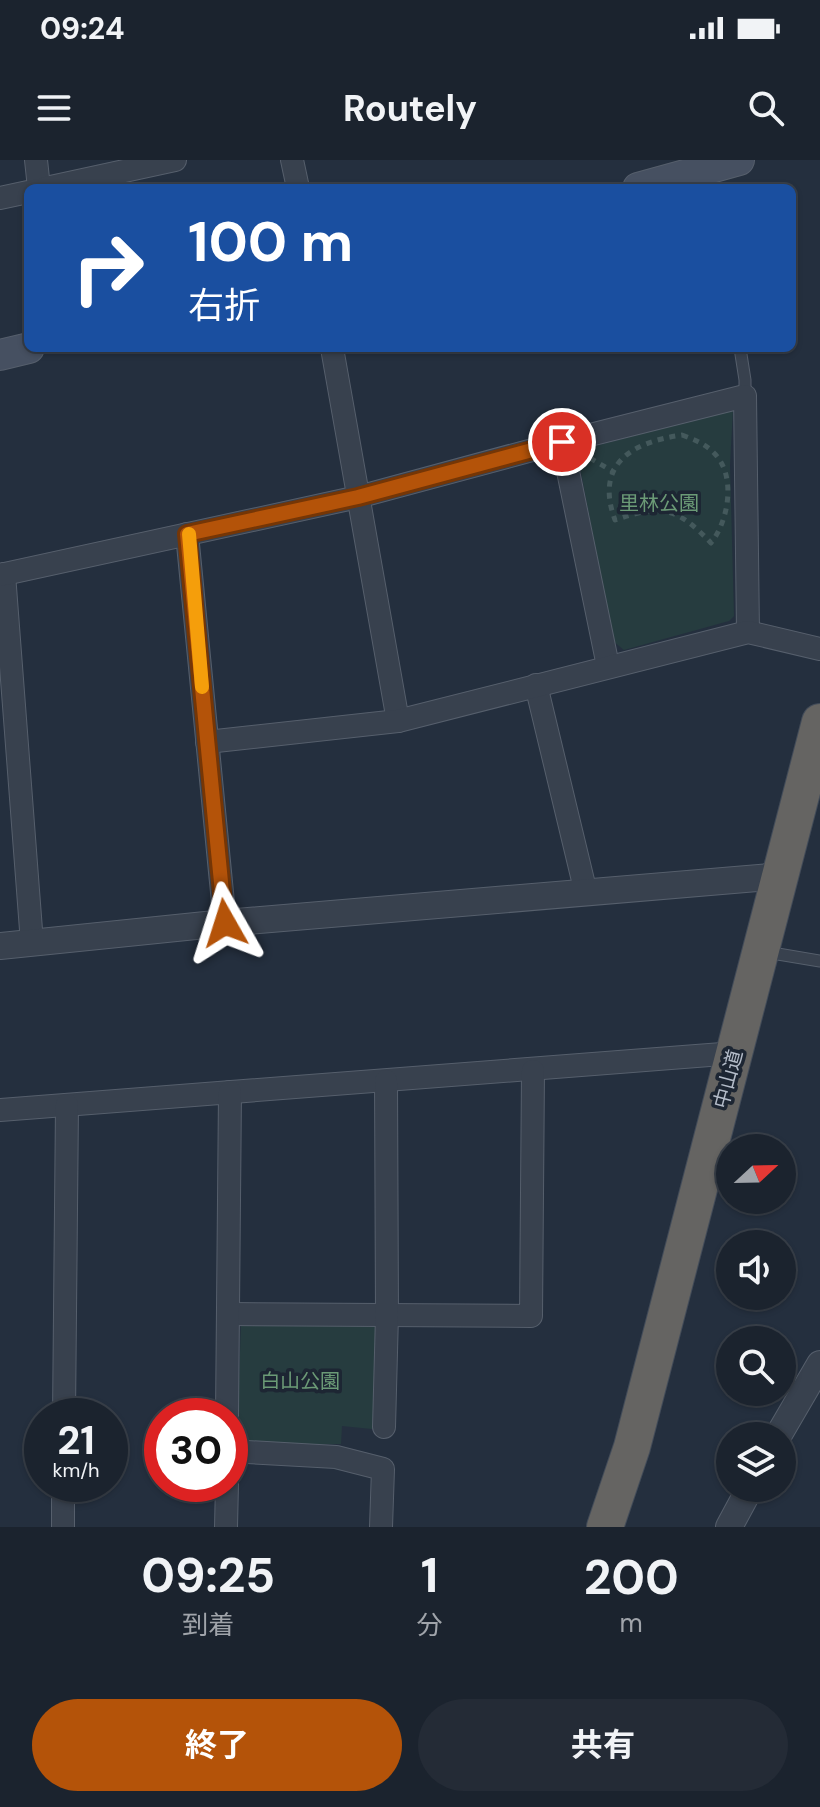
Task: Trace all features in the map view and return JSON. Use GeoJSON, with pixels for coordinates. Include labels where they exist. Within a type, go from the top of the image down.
{"type":"FeatureCollection","features":[{"type":"Feature","properties":{"kind":"highway","name":"中山道"},"geometry":{"type":"LineString","coordinates":[[605,1527],[632,1447],[820,722]]}},
{"type":"Feature","properties":{"kind":"main road"},"geometry":{"type":"LineString","coordinates":[[659,184],[710,174],[739,160]]}},
{"type":"Feature","properties":{"kind":"main road"},"geometry":{"type":"LineString","coordinates":[[0,355],[24,349]]}},
{"type":"Feature","properties":{"kind":"street"},"geometry":{"type":"LineString","coordinates":[[36,160],[39,184]]}},
{"type":"Feature","properties":{"kind":"street"},"geometry":{"type":"LineString","coordinates":[[292,160],[297,184]]}},
{"type":"Feature","properties":{"kind":"street"},"geometry":{"type":"LineString","coordinates":[[63,184],[164,161]]}},
{"type":"Feature","properties":{"kind":"street"},"geometry":{"type":"LineString","coordinates":[[0,198],[24,193]]}},
{"type":"Feature","properties":{"kind":"street"},"geometry":{"type":"LineString","coordinates":[[333,352],[398,721]]}},
{"type":"Feature","properties":{"kind":"street"},"geometry":{"type":"LineString","coordinates":[[32,943],[2,574],[358,497],[745,396],[748,632]]}},
{"type":"Feature","properties":{"kind":"street"},"geometry":{"type":"LineString","coordinates":[[562,442],[608,666]]}},
{"type":"Feature","properties":{"kind":"street"},"geometry":{"type":"LineString","coordinates":[[187,534],[225,923]]}},
{"type":"Feature","properties":{"kind":"street"},"geometry":{"type":"LineString","coordinates":[[207,742],[398,721],[748,632],[820,649]]}},
{"type":"Feature","properties":{"kind":"street"},"geometry":{"type":"LineString","coordinates":[[536,685],[586,893]]}},
{"type":"Feature","properties":{"kind":"street"},"geometry":{"type":"LineString","coordinates":[[0,946],[225,923],[781,876]]}},
{"type":"Feature","properties":{"kind":"street"},"geometry":{"type":"LineString","coordinates":[[0,1110],[735,1053]]}},
{"type":"Feature","properties":{"kind":"street"},"geometry":{"type":"LineString","coordinates":[[228,1314],[531,1316],[533,1071]]}},
{"type":"Feature","properties":{"kind":"street"},"geometry":{"type":"LineString","coordinates":[[384,1427],[386,1081]]}},
{"type":"Feature","properties":{"kind":"street"},"geometry":{"type":"LineString","coordinates":[[227,1398],[230,1092]]}},
{"type":"Feature","properties":{"kind":"street"},"geometry":{"type":"LineString","coordinates":[[64,1398],[67,1105]]}},
{"type":"Feature","properties":{"kind":"street"},"geometry":{"type":"LineString","coordinates":[[786,1422],[820,1364]]}},
{"type":"Feature","properties":{"kind":"street"},"geometry":{"type":"LineString","coordinates":[[248,1452],[336,1457],[383,1469],[381,1527]]}},
{"type":"Feature","properties":{"kind":"street"},"geometry":{"type":"LineString","coordinates":[[63,1502],[63,1527]]}},
{"type":"Feature","properties":{"kind":"street"},"geometry":{"type":"LineString","coordinates":[[226,1527],[227,1502]]}},
{"type":"Feature","properties":{"kind":"street"},"geometry":{"type":"LineString","coordinates":[[729,1527],[742,1502]]}},
{"type":"Feature","properties":{"kind":"lane"},"geometry":{"type":"LineString","coordinates":[[741,352],[745,396]]}},
{"type":"Feature","properties":{"kind":"lane"},"geometry":{"type":"LineString","coordinates":[[762,951],[820,961]]}},
{"type":"Feature","properties":{"kind":"path"},"geometry":{"type":"LineString","coordinates":[[682,435],[705,444],[718,456],[727,478],[726,513],[711,543],[693,523],[671,513],[645,510],[615,520],[609,504],[612,471],[625,455],[655,439],[682,435]]}},
{"type":"Feature","properties":{"kind":"green space","name":"里林公園"},"geometry":{"type":"Polygon","coordinates":[[[733,409],[730,465],[734,616],[729,621],[624,650],[613,641],[577,451],[733,409]]]}},
{"type":"Feature","properties":{"kind":"green space","name":"白山公園"},"geometry":{"type":"Polygon","coordinates":[[[241,1323],[374,1323],[377,1328],[379,1395],[372,1429],[342,1426],[341,1444],[248,1446],[248,1398],[238,1398],[241,1323]]]}},
{"type":"Feature","properties":{"kind":"slow traffic"},"geometry":{"type":"LineString","coordinates":[[189,534],[202,687]]}},
{"type":"Feature","properties":{"kind":"route"},"geometry":{"type":"LineString","coordinates":[[225,923],[187,534],[358,497],[562,442]]}}]}
